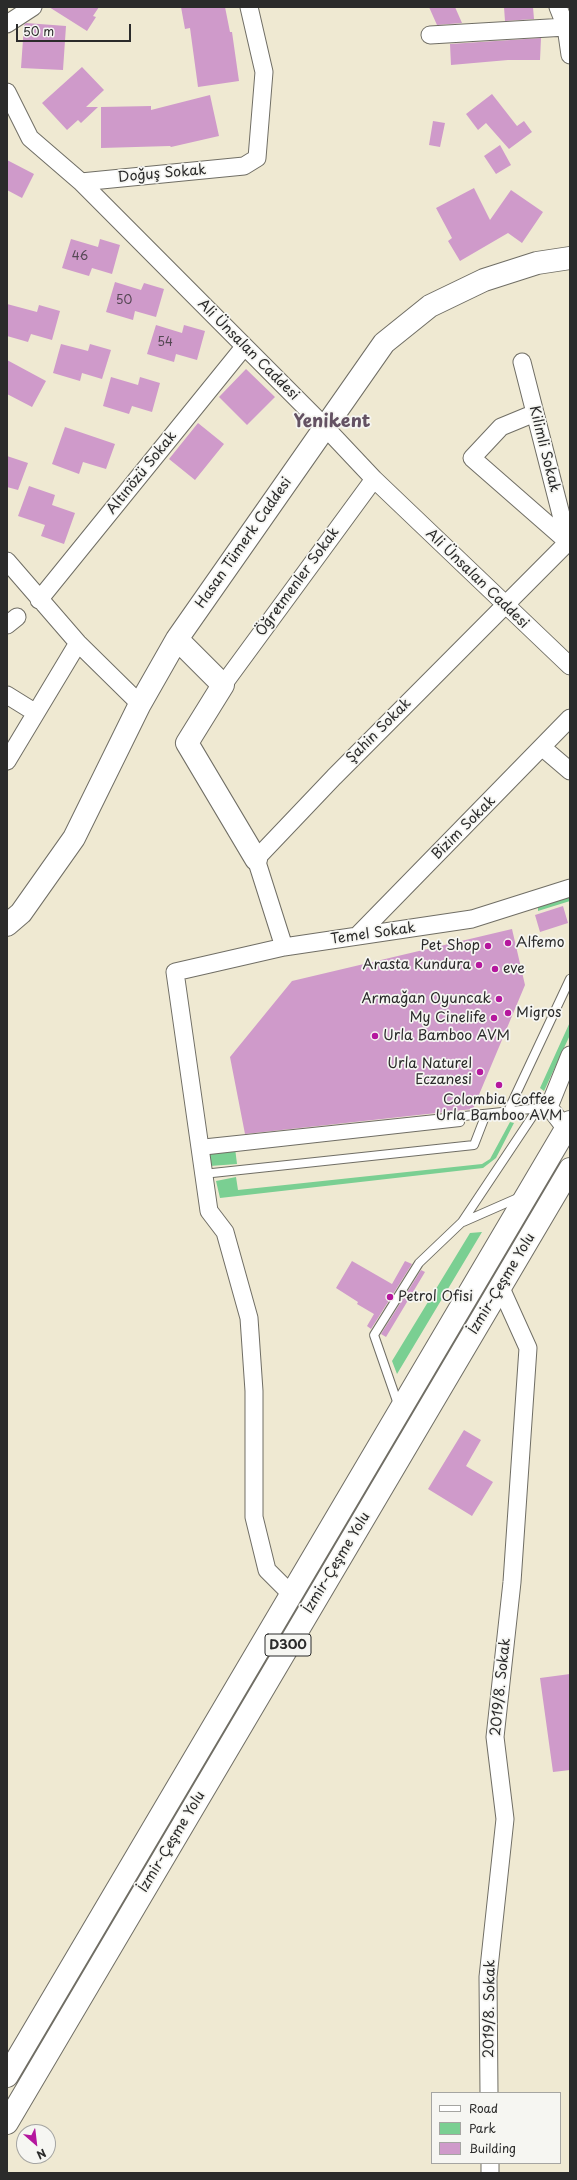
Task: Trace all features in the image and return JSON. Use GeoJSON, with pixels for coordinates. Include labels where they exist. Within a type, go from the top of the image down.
{"type":"FeatureCollection","features":[{"type":"Feature","properties":{"kind":"main road","name":"Hasan Tümerk Caddesi"},"geometry":{"type":"LineString","coordinates":[[7,925],[20,913],[74,838],[140,704],[177,639],[384,343],[430,306],[484,280],[537,263],[570,258]]}},
{"type":"Feature","properties":{"kind":"main road"},"geometry":{"type":"LineString","coordinates":[[177,639],[223,685],[187,743],[256,859]]}},
{"type":"Feature","properties":{"kind":"main road","name":"İzmir-Çeşme Yolu"},"geometry":{"type":"LineString","coordinates":[[7,2076],[568,1125]]}},
{"type":"Feature","properties":{"kind":"main road","name":"İzmir-Çeşme Yolu"},"geometry":{"type":"LineString","coordinates":[[7,2123],[570,1169]]}},
{"type":"Feature","properties":{"kind":"street"},"geometry":{"type":"LineString","coordinates":[[7,24],[33,7]]}},
{"type":"Feature","properties":{"kind":"street","name":"Doğuş Sokak"},"geometry":{"type":"LineString","coordinates":[[81,182],[250,162],[264,72],[249,7]]}},
{"type":"Feature","properties":{"kind":"street"},"geometry":{"type":"LineString","coordinates":[[558,7],[566,27],[570,55]]}},
{"type":"Feature","properties":{"kind":"street"},"geometry":{"type":"LineString","coordinates":[[430,35],[566,27]]}},
{"type":"Feature","properties":{"kind":"street","name":"Ali Ünsalan Caddesi"},"geometry":{"type":"LineString","coordinates":[[7,92],[30,138],[81,182],[325,427],[374,479],[570,666]]}},
{"type":"Feature","properties":{"kind":"street","name":"Altınözü Sokak"},"geometry":{"type":"LineString","coordinates":[[39,600],[244,347]]}},
{"type":"Feature","properties":{"kind":"street","name":"Kilimli Sokak"},"geometry":{"type":"LineString","coordinates":[[522,362],[568,542]]}},
{"type":"Feature","properties":{"kind":"street"},"geometry":{"type":"LineString","coordinates":[[505,605],[568,542],[472,458],[501,427],[535,413]]}},
{"type":"Feature","properties":{"kind":"street","name":"Öğretmenler Sokak"},"geometry":{"type":"LineString","coordinates":[[223,685],[374,479]]}},
{"type":"Feature","properties":{"kind":"street"},"geometry":{"type":"LineString","coordinates":[[7,561],[39,600],[78,643],[140,704]]}},
{"type":"Feature","properties":{"kind":"street","name":"Şahin Sokak"},"geometry":{"type":"LineString","coordinates":[[256,859],[334,777],[505,605]]}},
{"type":"Feature","properties":{"kind":"street"},"geometry":{"type":"LineString","coordinates":[[7,761],[78,643]]}},
{"type":"Feature","properties":{"kind":"street"},"geometry":{"type":"LineString","coordinates":[[7,695],[36,712]]}},
{"type":"Feature","properties":{"kind":"street","name":"Bizim Sokak"},"geometry":{"type":"LineString","coordinates":[[357,936],[543,748],[570,718]]}},
{"type":"Feature","properties":{"kind":"street"},"geometry":{"type":"LineString","coordinates":[[543,748],[570,771]]}},
{"type":"Feature","properties":{"kind":"street"},"geometry":{"type":"LineString","coordinates":[[256,859],[284,947]]}},
{"type":"Feature","properties":{"kind":"street","name":"Temel Sokak"},"geometry":{"type":"LineString","coordinates":[[199,1147],[175,972],[284,947],[472,919],[570,888]]}},
{"type":"Feature","properties":{"kind":"street"},"geometry":{"type":"LineString","coordinates":[[568,1125],[543,1108],[570,1055]]}},
{"type":"Feature","properties":{"kind":"street"},"geometry":{"type":"LineString","coordinates":[[199,1147],[209,1211],[225,1232],[249,1318],[254,1392],[254,1517],[267,1570],[291,1594]]}},
{"type":"Feature","properties":{"kind":"street","name":"2019/8. Sokak"},"geometry":{"type":"LineString","coordinates":[[490,2092],[488,1977],[505,1819],[495,1737],[512,1582],[528,1348],[500,1286]]}},
{"type":"Feature","properties":{"kind":"lane"},"geometry":{"type":"LineString","coordinates":[[508,1112],[570,979]]}},
{"type":"Feature","properties":{"kind":"lane"},"geometry":{"type":"LineString","coordinates":[[199,1147],[485,1117],[508,1112],[543,1108]]}},
{"type":"Feature","properties":{"kind":"lane"},"geometry":{"type":"LineString","coordinates":[[400,1410],[374,1335],[420,1263],[462,1222],[543,1108]]}},
{"type":"Feature","properties":{"kind":"lane"},"geometry":{"type":"LineString","coordinates":[[203,1174],[474,1145],[485,1117]]}},
{"type":"Feature","properties":{"kind":"lane"},"geometry":{"type":"LineString","coordinates":[[462,1222],[528,1194]]}},
{"type":"Feature","properties":{"kind":"green space"},"geometry":{"type":"Polygon","coordinates":[[[570,897],[570,901],[538,911],[538,907],[570,897]]]}},
{"type":"Feature","properties":{"kind":"green space"},"geometry":{"type":"Polygon","coordinates":[[[570,1022],[570,1035],[544,1091],[540,1088],[570,1022]]]}},
{"type":"Feature","properties":{"kind":"green space"},"geometry":{"type":"Polygon","coordinates":[[[510,1122],[514,1123],[496,1158],[483,1168],[220,1198],[216,1181],[236,1177],[238,1190],[482,1164],[490,1159],[510,1122]]]}},
{"type":"Feature","properties":{"kind":"green space"},"geometry":{"type":"Polygon","coordinates":[[[235,1148],[237,1164],[210,1166],[209,1151],[235,1148]]]}},
{"type":"Feature","properties":{"kind":"green space"},"geometry":{"type":"Polygon","coordinates":[[[482,1232],[397,1374],[392,1361],[470,1233],[482,1232]]]}},
{"type":"Feature","properties":{"kind":"building"},"geometry":{"type":"Polygon","coordinates":[[[49,7],[99,7],[93,16],[96,17],[87,31],[49,7]]]}},
{"type":"Feature","properties":{"kind":"building"},"geometry":{"type":"Polygon","coordinates":[[[181,7],[225,7],[230,32],[232,32],[239,81],[198,87],[190,28],[185,29],[181,7]]]}},
{"type":"Feature","properties":{"kind":"building"},"geometry":{"type":"Polygon","coordinates":[[[429,7],[455,7],[462,23],[437,25],[429,7]]]}},
{"type":"Feature","properties":{"kind":"building"},"geometry":{"type":"Polygon","coordinates":[[[504,7],[533,7],[534,19],[505,21],[504,7]]]}},
{"type":"Feature","properties":{"kind":"building"},"geometry":{"type":"Polygon","coordinates":[[[26,23],[66,26],[63,70],[21,68],[24,25],[26,23]]]}},
{"type":"Feature","properties":{"kind":"building"},"geometry":{"type":"Polygon","coordinates":[[[541,38],[540,60],[508,60],[451,65],[450,44],[541,38]]]}},
{"type":"Feature","properties":{"kind":"building"},"geometry":{"type":"Polygon","coordinates":[[[82,67],[104,90],[86,107],[98,107],[81,123],[78,120],[67,130],[42,103],[82,67]]]}},
{"type":"Feature","properties":{"kind":"building"},"geometry":{"type":"Polygon","coordinates":[[[492,94],[517,126],[524,121],[532,132],[509,149],[486,123],[478,130],[466,114],[492,94]]]}},
{"type":"Feature","properties":{"kind":"building"},"geometry":{"type":"Polygon","coordinates":[[[210,95],[219,136],[171,147],[101,148],[101,107],[151,106],[151,110],[210,95]]]}},
{"type":"Feature","properties":{"kind":"building"},"geometry":{"type":"Polygon","coordinates":[[[433,121],[445,123],[440,147],[429,145],[433,121]]]}},
{"type":"Feature","properties":{"kind":"building"},"geometry":{"type":"Polygon","coordinates":[[[500,145],[511,165],[496,174],[484,156],[500,145]]]}},
{"type":"Feature","properties":{"kind":"building"},"geometry":{"type":"Polygon","coordinates":[[[7,160],[34,174],[22,198],[7,190],[7,160]]]}},
{"type":"Feature","properties":{"kind":"building"},"geometry":{"type":"Polygon","coordinates":[[[474,188],[490,220],[511,190],[543,212],[522,243],[508,233],[460,261],[448,241],[452,238],[436,208],[474,188]]]}},
{"type":"Feature","properties":{"kind":"building"},"geometry":{"type":"Polygon","coordinates":[[[71,239],[98,247],[100,239],[120,245],[112,274],[92,268],[89,276],[62,268],[71,239]]]}},
{"type":"Feature","properties":{"kind":"building"},"geometry":{"type":"Polygon","coordinates":[[[115,282],[141,290],[144,283],[164,289],[156,317],[135,311],[133,320],[106,312],[115,282]]]}},
{"type":"Feature","properties":{"kind":"building"},"geometry":{"type":"Polygon","coordinates":[[[7,304],[37,312],[39,305],[60,311],[52,340],[31,334],[28,342],[7,336],[7,304]]]}},
{"type":"Feature","properties":{"kind":"building"},"geometry":{"type":"Polygon","coordinates":[[[156,325],[182,333],[184,325],[205,331],[197,360],[176,354],[174,362],[147,354],[156,325]]]}},
{"type":"Feature","properties":{"kind":"building"},"geometry":{"type":"Polygon","coordinates":[[[61,344],[88,351],[90,344],[111,350],[102,379],[82,373],[80,381],[53,373],[61,344]]]}},
{"type":"Feature","properties":{"kind":"building"},"geometry":{"type":"Polygon","coordinates":[[[7,360],[46,381],[32,407],[7,394],[7,360]]]}},
{"type":"Feature","properties":{"kind":"building"},"geometry":{"type":"Polygon","coordinates":[[[246,369],[275,397],[247,425],[219,397],[246,369]]]}},
{"type":"Feature","properties":{"kind":"building"},"geometry":{"type":"Polygon","coordinates":[[[111,377],[138,385],[140,377],[160,383],[152,412],[132,406],[129,414],[103,406],[111,377]]]}},
{"type":"Feature","properties":{"kind":"building"},"geometry":{"type":"Polygon","coordinates":[[[198,423],[224,444],[195,480],[169,459],[198,423]]]}},
{"type":"Feature","properties":{"kind":"building"},"geometry":{"type":"Polygon","coordinates":[[[65,427],[115,444],[106,469],[83,462],[79,474],[52,464],[65,427]]]}},
{"type":"Feature","properties":{"kind":"building"},"geometry":{"type":"Polygon","coordinates":[[[7,456],[28,463],[18,490],[7,487],[7,456]]]}},
{"type":"Feature","properties":{"kind":"building"},"geometry":{"type":"Polygon","coordinates":[[[29,486],[55,495],[52,505],[75,513],[64,544],[41,536],[45,525],[18,516],[29,486]]]}},
{"type":"Feature","properties":{"kind":"building"},"geometry":{"type":"Polygon","coordinates":[[[563,906],[568,923],[540,932],[535,915],[563,906]]]}},
{"type":"Feature","properties":{"kind":"building","name":"Urla Bamboo AVM"},"geometry":{"type":"Polygon","coordinates":[[[512,929],[525,985],[473,1109],[245,1134],[230,1057],[292,981],[512,929]]]}},
{"type":"Feature","properties":{"kind":"building"},"geometry":{"type":"Polygon","coordinates":[[[352,1261],[392,1284],[405,1261],[412,1264],[371,1329],[367,1326],[374,1314],[357,1304],[358,1302],[336,1288],[352,1261]]]}},
{"type":"Feature","properties":{"kind":"building"},"geometry":{"type":"Polygon","coordinates":[[[421,1270],[425,1272],[386,1337],[381,1334],[421,1270]]]}},
{"type":"Feature","properties":{"kind":"building"},"geometry":{"type":"Polygon","coordinates":[[[464,1430],[481,1440],[466,1466],[493,1482],[472,1516],[428,1489],[464,1430]]]}},
{"type":"Feature","properties":{"kind":"building"},"geometry":{"type":"Polygon","coordinates":[[[570,1674],[570,1770],[553,1772],[540,1678],[570,1674]]]}},
{"type":"Feature","properties":{"kind":"place","name":"Alfemo"},"geometry":{"type":"Point","coordinates":[508,943]}},
{"type":"Feature","properties":{"kind":"place","name":"Pet Shop"},"geometry":{"type":"Point","coordinates":[488,946]}},
{"type":"Feature","properties":{"kind":"place","name":"Arasta Kundura"},"geometry":{"type":"Point","coordinates":[479,965]}},
{"type":"Feature","properties":{"kind":"place","name":"eve"},"geometry":{"type":"Point","coordinates":[495,969]}},
{"type":"Feature","properties":{"kind":"place","name":"Armağan Oyuncak"},"geometry":{"type":"Point","coordinates":[499,999]}},
{"type":"Feature","properties":{"kind":"place","name":"Migros"},"geometry":{"type":"Point","coordinates":[508,1013]}},
{"type":"Feature","properties":{"kind":"place","name":"My Cinelife"},"geometry":{"type":"Point","coordinates":[494,1018]}},
{"type":"Feature","properties":{"kind":"place","name":"Urla Bamboo AVM"},"geometry":{"type":"Point","coordinates":[375,1036]}},
{"type":"Feature","properties":{"kind":"place","name":"Urla Naturel Eczanesi"},"geometry":{"type":"Point","coordinates":[480,1072]}},
{"type":"Feature","properties":{"kind":"place","name":"Colombia Coffee Urla Bamboo AVM"},"geometry":{"type":"Point","coordinates":[499,1085]}},
{"type":"Feature","properties":{"kind":"place","name":"Petrol Ofisi"},"geometry":{"type":"Point","coordinates":[390,1297]}},
{"type":"Feature","properties":{"kind":"district","name":"Yenikent"},"geometry":{"type":"Point","coordinates":[332,422]}}]}
